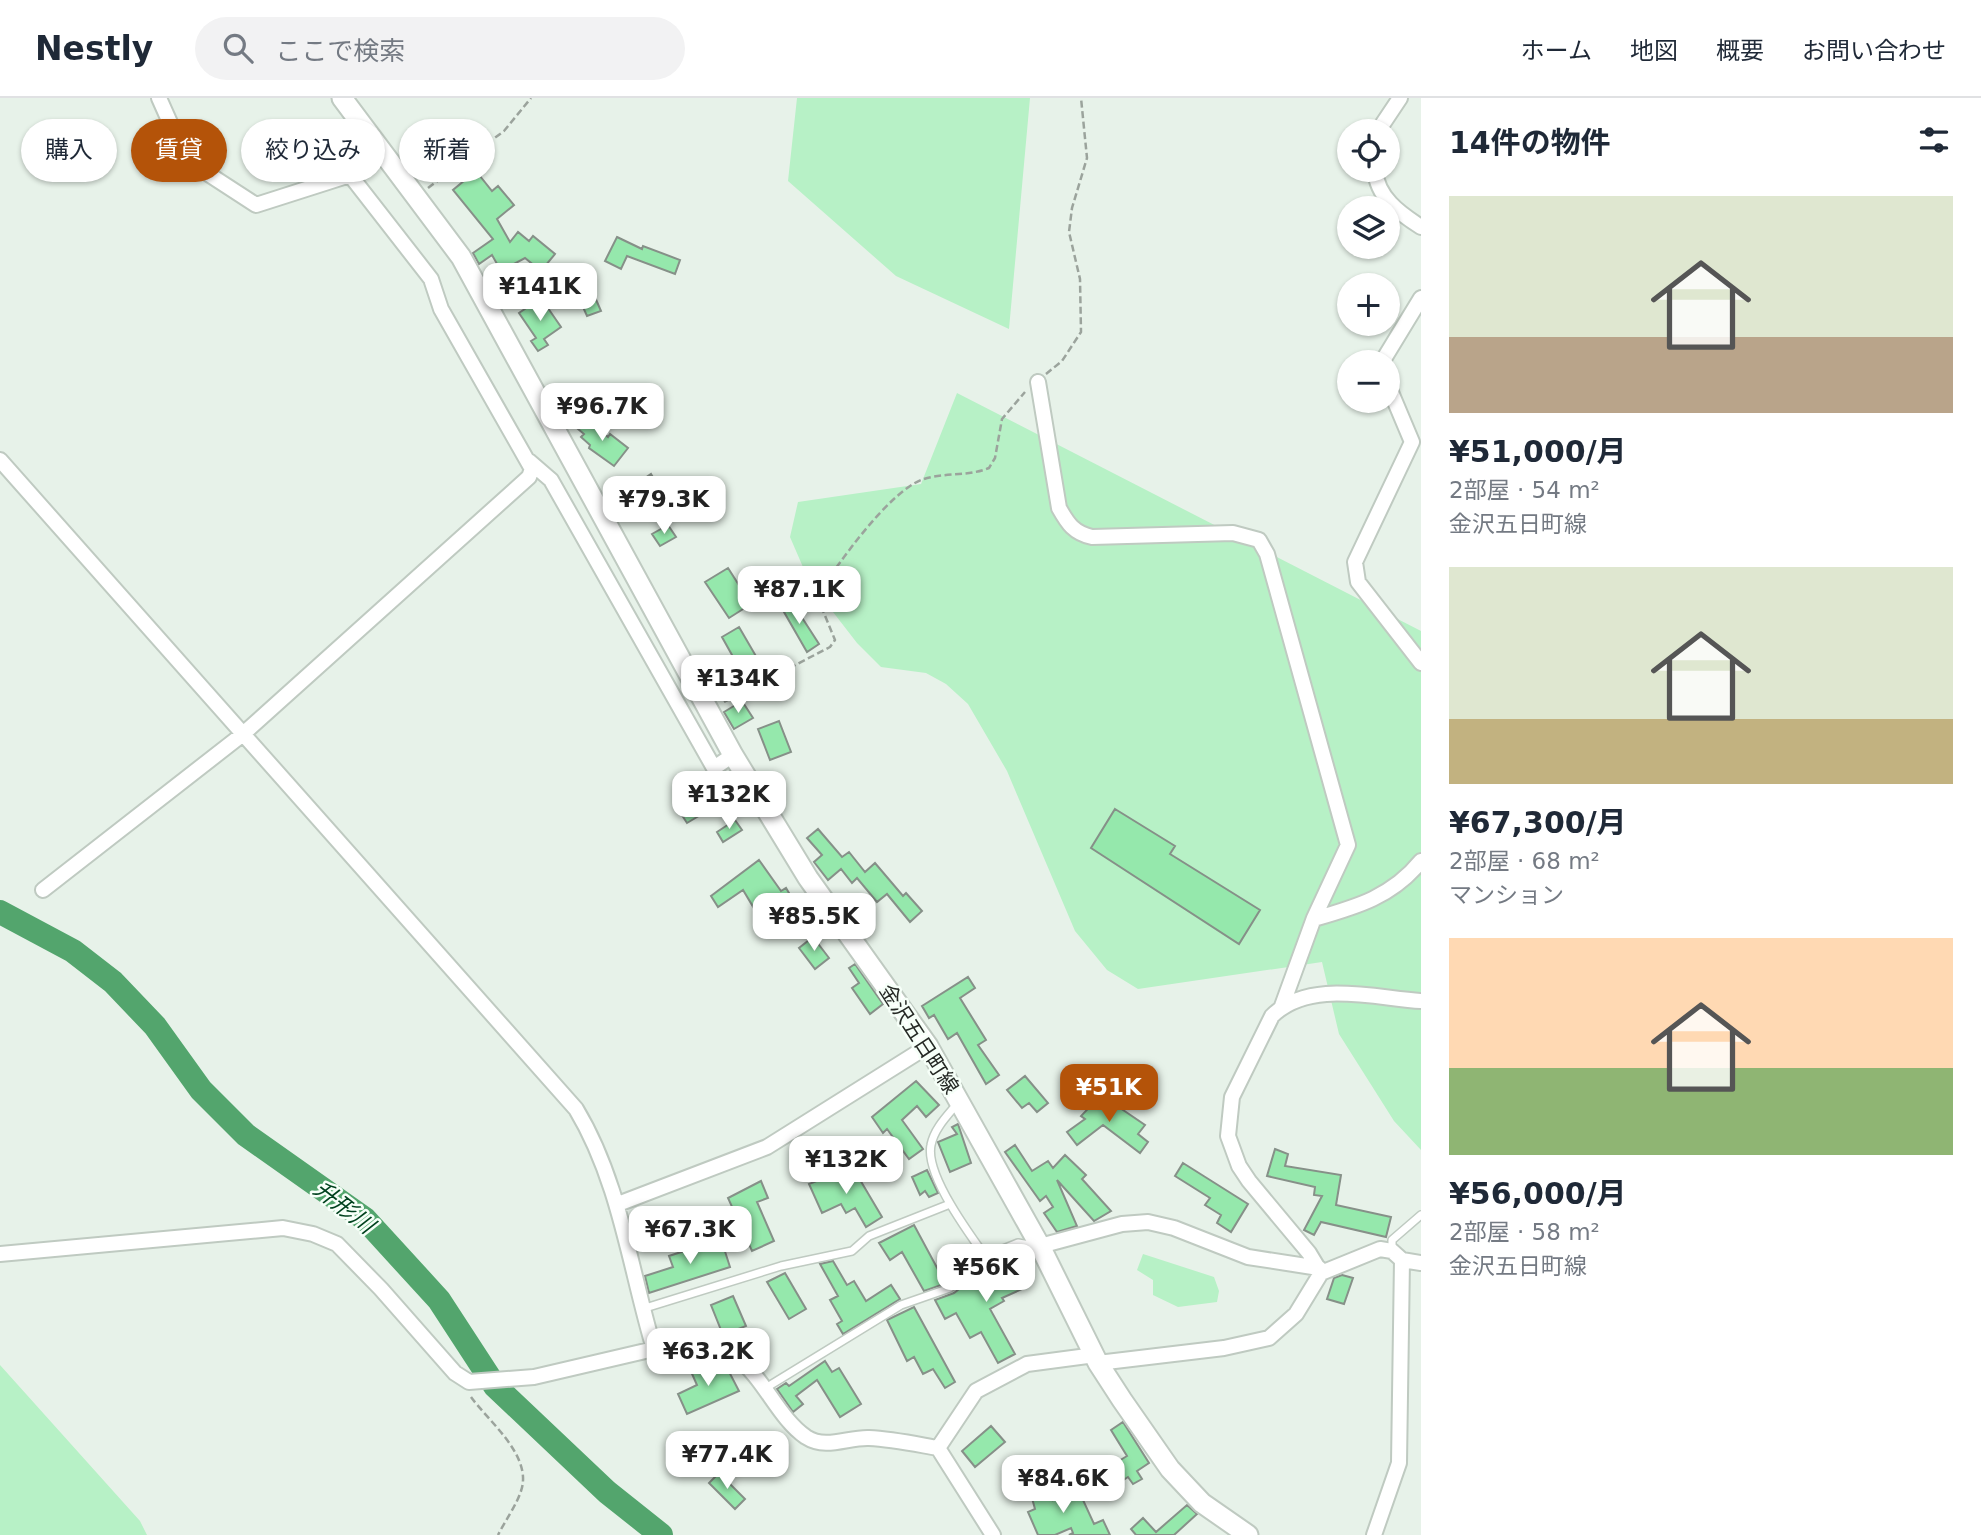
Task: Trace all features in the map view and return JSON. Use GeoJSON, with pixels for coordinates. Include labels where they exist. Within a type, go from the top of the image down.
{"type":"FeatureCollection","features":[{"type":"Feature","properties":{"kind":"main road","name":"金沢五日町線"},"geometry":{"type":"LineString","coordinates":[[342,98],[461,257],[733,755],[808,878],[928,1046],[1040,1246],[1096,1359],[1170,1469],[1202,1503],[1248,1535]]}},
{"type":"Feature","properties":{"kind":"street"},"geometry":{"type":"LineString","coordinates":[[43,890],[243,734],[529,477],[532,469],[440,309],[431,279],[350,175],[256,205],[196,166],[184,153],[159,98]]}},
{"type":"Feature","properties":{"kind":"street"},"geometry":{"type":"LineString","coordinates":[[1386,119],[1400,98]]}},
{"type":"Feature","properties":{"kind":"street"},"geometry":{"type":"LineString","coordinates":[[1377,182],[1395,210],[1421,227]]}},
{"type":"Feature","properties":{"kind":"street"},"geometry":{"type":"LineString","coordinates":[[1389,350],[1421,298]]}},
{"type":"Feature","properties":{"kind":"street"},"geometry":{"type":"LineString","coordinates":[[1038,382],[1059,508],[1069,525],[1080,534],[1092,537],[1233,533],[1258,540],[1267,554],[1348,845],[1314,919],[1282,1006]]}},
{"type":"Feature","properties":{"kind":"street"},"geometry":{"type":"LineString","coordinates":[[1400,413],[1412,442],[1355,562],[1358,582],[1421,663]]}},
{"type":"Feature","properties":{"kind":"street"},"geometry":{"type":"LineString","coordinates":[[0,460],[576,1109],[618,1203],[642,1310],[654,1349],[669,1359],[691,1359],[716,1352],[734,1356],[789,1422],[808,1438],[827,1444],[866,1438],[938,1448],[993,1535]]}},
{"type":"Feature","properties":{"kind":"street"},"geometry":{"type":"LineString","coordinates":[[529,461],[551,480],[714,768],[733,755]]}},
{"type":"Feature","properties":{"kind":"street"},"geometry":{"type":"LineString","coordinates":[[1314,919],[1367,904],[1410,875],[1421,861]]}},
{"type":"Feature","properties":{"kind":"street"},"geometry":{"type":"LineString","coordinates":[[1320,1271],[1239,1166],[1228,1136],[1232,1097],[1272,1016],[1282,1006],[1309,994],[1421,1002]]}},
{"type":"Feature","properties":{"kind":"street"},"geometry":{"type":"LineString","coordinates":[[618,1203],[758,1151],[928,1046]]}},
{"type":"Feature","properties":{"kind":"street"},"geometry":{"type":"LineString","coordinates":[[1040,1246],[1122,1224],[1148,1222],[1174,1228],[1248,1257],[1320,1271],[1380,1249],[1421,1263]]}},
{"type":"Feature","properties":{"kind":"street"},"geometry":{"type":"LineString","coordinates":[[0,1254],[255,1228],[283,1228],[313,1234],[337,1244],[455,1373],[470,1382],[534,1377],[654,1349]]}},
{"type":"Feature","properties":{"kind":"street"},"geometry":{"type":"LineString","coordinates":[[1374,1535],[1399,1463],[1397,1256]]}},
{"type":"Feature","properties":{"kind":"street"},"geometry":{"type":"LineString","coordinates":[[938,1448],[976,1391],[1027,1364],[1224,1349],[1269,1338],[1296,1314],[1320,1271]]}},
{"type":"Feature","properties":{"kind":"lane"},"geometry":{"type":"LineString","coordinates":[[959,1100],[940,1124],[931,1143],[930,1159],[950,1204],[1001,1278]]}},
{"type":"Feature","properties":{"kind":"lane"},"geometry":{"type":"LineString","coordinates":[[642,1310],[791,1263],[852,1251],[869,1236],[950,1204]]}},
{"type":"Feature","properties":{"kind":"lane"},"geometry":{"type":"LineString","coordinates":[[1397,1256],[1392,1240],[1421,1215]]}},
{"type":"Feature","properties":{"kind":"lane"},"geometry":{"type":"LineString","coordinates":[[763,1389],[901,1305],[950,1288],[986,1256],[1018,1243],[1040,1246]]}},
{"type":"Feature","properties":{"kind":"path"},"geometry":{"type":"LineString","coordinates":[[417,196],[504,131],[531,98]]}},
{"type":"Feature","properties":{"kind":"path"},"geometry":{"type":"LineString","coordinates":[[709,710],[830,647],[835,640],[832,627],[817,596],[848,553],[893,500],[911,485],[924,479],[975,474],[989,468],[995,458],[1002,419],[1062,361],[1081,332],[1080,279],[1069,232],[1072,208],[1087,158],[1081,98]]}},
{"type":"Feature","properties":{"kind":"path"},"geometry":{"type":"LineString","coordinates":[[455,1373],[506,1439],[524,1471],[522,1490],[498,1535]]}},
{"type":"Feature","properties":{"kind":"green space"},"geometry":{"type":"Polygon","coordinates":[[[797,98],[1030,98],[1009,329],[896,276],[788,181],[797,98]]]}},
{"type":"Feature","properties":{"kind":"green space"},"geometry":{"type":"Polygon","coordinates":[[[957,393],[1421,631],[1421,1150],[1394,1121],[1339,1034],[1322,962],[1138,989],[1107,970],[1075,931],[1007,771],[968,704],[946,684],[926,673],[881,667],[857,643],[809,581],[790,537],[798,502],[921,484],[957,393]]]}},
{"type":"Feature","properties":{"kind":"green space"},"geometry":{"type":"Polygon","coordinates":[[[1143,1254],[1214,1277],[1219,1291],[1217,1302],[1178,1307],[1153,1295],[1153,1280],[1137,1270],[1143,1254]]]}},
{"type":"Feature","properties":{"kind":"green space"},"geometry":{"type":"Polygon","coordinates":[[[0,1365],[140,1521],[147,1535],[0,1535],[0,1365]]]}},
{"type":"Feature","properties":{"kind":"building"},"geometry":{"type":"Polygon","coordinates":[[[463,182],[485,182],[492,191],[498,186],[514,205],[497,219],[510,242],[518,232],[529,241],[533,236],[555,254],[541,271],[525,258],[501,271],[492,255],[479,264],[473,253],[493,239],[453,190],[463,182]]]}},
{"type":"Feature","properties":{"kind":"building"},"geometry":{"type":"Polygon","coordinates":[[[617,237],[642,249],[643,246],[680,260],[675,274],[627,256],[621,269],[605,261],[617,237]]]}},
{"type":"Feature","properties":{"kind":"building"},"geometry":{"type":"Polygon","coordinates":[[[584,272],[601,311],[587,316],[579,298],[573,300],[565,280],[584,272]]]}},
{"type":"Feature","properties":{"kind":"building"},"geometry":{"type":"Polygon","coordinates":[[[541,298],[561,327],[544,339],[548,345],[538,351],[531,341],[536,338],[519,313],[541,298]]]}},
{"type":"Feature","properties":{"kind":"building"},"geometry":{"type":"Polygon","coordinates":[[[585,418],[608,437],[610,434],[628,448],[614,466],[589,448],[590,445],[581,437],[584,434],[577,428],[585,418]]]}},
{"type":"Feature","properties":{"kind":"building"},"geometry":{"type":"Polygon","coordinates":[[[651,474],[667,501],[652,510],[636,484],[651,474]]]}},
{"type":"Feature","properties":{"kind":"building"},"geometry":{"type":"Polygon","coordinates":[[[668,525],[676,537],[660,546],[652,534],[668,525]]]}},
{"type":"Feature","properties":{"kind":"building"},"geometry":{"type":"Polygon","coordinates":[[[728,568],[751,604],[729,618],[705,582],[728,568]]]}},
{"type":"Feature","properties":{"kind":"building"},"geometry":{"type":"Polygon","coordinates":[[[790,599],[819,644],[807,652],[780,605],[790,599]]]}},
{"type":"Feature","properties":{"kind":"building"},"geometry":{"type":"Polygon","coordinates":[[[739,627],[764,670],[739,686],[724,660],[732,655],[722,637],[739,627]]]}},
{"type":"Feature","properties":{"kind":"building"},"geometry":{"type":"Polygon","coordinates":[[[742,701],[753,718],[734,729],[724,712],[742,701]]]}},
{"type":"Feature","properties":{"kind":"building"},"geometry":{"type":"Polygon","coordinates":[[[779,721],[791,752],[770,760],[758,729],[779,721]]]}},
{"type":"Feature","properties":{"kind":"building"},"geometry":{"type":"Polygon","coordinates":[[[722,775],[734,795],[687,823],[678,809],[701,794],[698,789],[722,775]]]}},
{"type":"Feature","properties":{"kind":"building"},"geometry":{"type":"Polygon","coordinates":[[[1115,809],[1175,846],[1170,854],[1260,910],[1239,944],[1091,848],[1115,809]]]}},
{"type":"Feature","properties":{"kind":"building"},"geometry":{"type":"Polygon","coordinates":[[[735,820],[742,830],[723,842],[717,832],[735,820]]]}},
{"type":"Feature","properties":{"kind":"building"},"geometry":{"type":"Polygon","coordinates":[[[818,829],[842,857],[849,852],[865,872],[875,863],[903,896],[906,893],[922,911],[910,922],[887,894],[877,902],[857,878],[852,883],[841,869],[828,880],[814,862],[822,855],[807,838],[818,829]]]}},
{"type":"Feature","properties":{"kind":"building"},"geometry":{"type":"Polygon","coordinates":[[[759,860],[781,891],[786,888],[796,905],[764,925],[743,890],[718,907],[711,896],[759,860]]]}},
{"type":"Feature","properties":{"kind":"building"},"geometry":{"type":"Polygon","coordinates":[[[813,937],[829,958],[815,969],[799,948],[813,937]]]}},
{"type":"Feature","properties":{"kind":"building"},"geometry":{"type":"Polygon","coordinates":[[[855,964],[883,1004],[870,1014],[852,988],[859,983],[849,968],[855,964]]]}},
{"type":"Feature","properties":{"kind":"building"},"geometry":{"type":"Polygon","coordinates":[[[968,977],[975,988],[960,998],[986,1040],[978,1045],[999,1075],[986,1084],[957,1033],[948,1039],[934,1015],[929,1018],[922,1006],[968,977]]]}},
{"type":"Feature","properties":{"kind":"building"},"geometry":{"type":"Polygon","coordinates":[[[1025,1076],[1048,1103],[1037,1112],[1029,1103],[1022,1108],[1007,1090],[1025,1076]]]}},
{"type":"Feature","properties":{"kind":"building"},"geometry":{"type":"Polygon","coordinates":[[[916,1081],[939,1105],[926,1117],[917,1106],[902,1120],[923,1149],[909,1159],[887,1129],[883,1133],[872,1117],[916,1081]]]}},
{"type":"Feature","properties":{"kind":"building"},"geometry":{"type":"Polygon","coordinates":[[[1101,1095],[1145,1125],[1138,1134],[1148,1142],[1140,1153],[1103,1125],[1077,1145],[1067,1132],[1085,1119],[1081,1116],[1101,1095]]]}},
{"type":"Feature","properties":{"kind":"building"},"geometry":{"type":"Polygon","coordinates":[[[958,1124],[971,1163],[950,1172],[938,1142],[957,1134],[952,1127],[958,1124]]]}},
{"type":"Feature","properties":{"kind":"building"},"geometry":{"type":"Polygon","coordinates":[[[1015,1145],[1032,1171],[1048,1161],[1053,1168],[1065,1155],[1086,1175],[1082,1179],[1111,1211],[1094,1221],[1057,1180],[1077,1226],[1057,1232],[1044,1213],[1053,1207],[1046,1196],[1040,1201],[1005,1152],[1015,1145]]]}},
{"type":"Feature","properties":{"kind":"building"},"geometry":{"type":"Polygon","coordinates":[[[1275,1149],[1288,1154],[1285,1166],[1341,1175],[1336,1205],[1391,1217],[1386,1237],[1321,1222],[1314,1235],[1304,1230],[1322,1196],[1314,1195],[1315,1187],[1267,1176],[1275,1149]]]}},
{"type":"Feature","properties":{"kind":"building"},"geometry":{"type":"Polygon","coordinates":[[[1183,1163],[1248,1204],[1231,1232],[1217,1223],[1221,1215],[1205,1205],[1210,1198],[1175,1176],[1183,1163]]]}},
{"type":"Feature","properties":{"kind":"building"},"geometry":{"type":"Polygon","coordinates":[[[853,1168],[882,1217],[866,1227],[855,1208],[846,1213],[841,1204],[822,1213],[809,1184],[834,1174],[836,1179],[853,1168]]]}},
{"type":"Feature","properties":{"kind":"building"},"geometry":{"type":"Polygon","coordinates":[[[927,1170],[938,1193],[929,1197],[925,1191],[920,1195],[912,1177],[927,1170]]]}},
{"type":"Feature","properties":{"kind":"building"},"geometry":{"type":"Polygon","coordinates":[[[761,1181],[768,1198],[757,1202],[774,1241],[752,1251],[728,1198],[761,1181]]]}},
{"type":"Feature","properties":{"kind":"building"},"geometry":{"type":"Polygon","coordinates":[[[914,1225],[942,1277],[962,1259],[967,1264],[947,1283],[924,1291],[902,1252],[890,1260],[879,1243],[914,1225]]]}},
{"type":"Feature","properties":{"kind":"building"},"geometry":{"type":"Polygon","coordinates":[[[721,1239],[730,1267],[649,1293],[645,1276],[673,1267],[669,1256],[721,1239]]]}},
{"type":"Feature","properties":{"kind":"building"},"geometry":{"type":"Polygon","coordinates":[[[1015,1251],[1029,1286],[1002,1298],[1004,1301],[990,1309],[1015,1354],[998,1363],[981,1332],[970,1338],[956,1313],[945,1319],[935,1300],[954,1293],[986,1267],[997,1282],[1004,1283],[1007,1277],[997,1262],[1015,1251]]]}},
{"type":"Feature","properties":{"kind":"building"},"geometry":{"type":"Polygon","coordinates":[[[833,1261],[847,1285],[854,1281],[866,1301],[891,1285],[900,1299],[843,1334],[837,1324],[842,1321],[830,1300],[838,1296],[820,1264],[833,1261]]]}},
{"type":"Feature","properties":{"kind":"building"},"geometry":{"type":"Polygon","coordinates":[[[785,1273],[806,1309],[789,1319],[767,1282],[785,1273]]]}},
{"type":"Feature","properties":{"kind":"building"},"geometry":{"type":"Polygon","coordinates":[[[1342,1275],[1353,1278],[1344,1304],[1327,1299],[1334,1278],[1342,1275]]]}},
{"type":"Feature","properties":{"kind":"building"},"geometry":{"type":"Polygon","coordinates":[[[733,1296],[746,1326],[723,1335],[711,1305],[733,1296]]]}},
{"type":"Feature","properties":{"kind":"building"},"geometry":{"type":"Polygon","coordinates":[[[914,1307],[955,1382],[945,1388],[933,1369],[923,1374],[914,1357],[907,1361],[887,1320],[914,1307]]]}},
{"type":"Feature","properties":{"kind":"building"},"geometry":{"type":"Polygon","coordinates":[[[825,1361],[832,1372],[839,1368],[861,1404],[840,1417],[817,1380],[796,1396],[803,1404],[793,1412],[777,1389],[786,1383],[789,1386],[825,1361]]]}},
{"type":"Feature","properties":{"kind":"building"},"geometry":{"type":"Polygon","coordinates":[[[725,1364],[739,1391],[687,1414],[678,1394],[697,1385],[689,1367],[701,1365],[705,1373],[725,1364]]]}},
{"type":"Feature","properties":{"kind":"building"},"geometry":{"type":"Polygon","coordinates":[[[1123,1422],[1149,1463],[1137,1471],[1142,1479],[1133,1484],[1128,1477],[1114,1486],[1104,1470],[1127,1456],[1111,1430],[1123,1422]]]}},
{"type":"Feature","properties":{"kind":"building"},"geometry":{"type":"Polygon","coordinates":[[[991,1426],[1005,1442],[975,1467],[962,1451],[991,1426]]]}},
{"type":"Feature","properties":{"kind":"building"},"geometry":{"type":"Polygon","coordinates":[[[719,1473],[745,1499],[735,1509],[709,1483],[719,1473]]]}},
{"type":"Feature","properties":{"kind":"building"},"geometry":{"type":"Polygon","coordinates":[[[1049,1486],[1053,1500],[1078,1489],[1094,1524],[1103,1520],[1110,1535],[1069,1535],[1073,1533],[1071,1528],[1055,1535],[1038,1535],[1028,1512],[1035,1509],[1030,1491],[1049,1486]]]}},
{"type":"Feature","properties":{"kind":"building"},"geometry":{"type":"Polygon","coordinates":[[[1187,1505],[1197,1514],[1174,1535],[1136,1535],[1131,1529],[1143,1518],[1156,1532],[1187,1505]]]}},
{"type":"Feature","properties":{"kind":"waterway","name":"升形川"},"geometry":{"type":"LineString","coordinates":[[0,912],[73,951],[113,982],[155,1026],[201,1090],[246,1135],[365,1219],[439,1300],[495,1386],[607,1492],[661,1535]]}}]}
